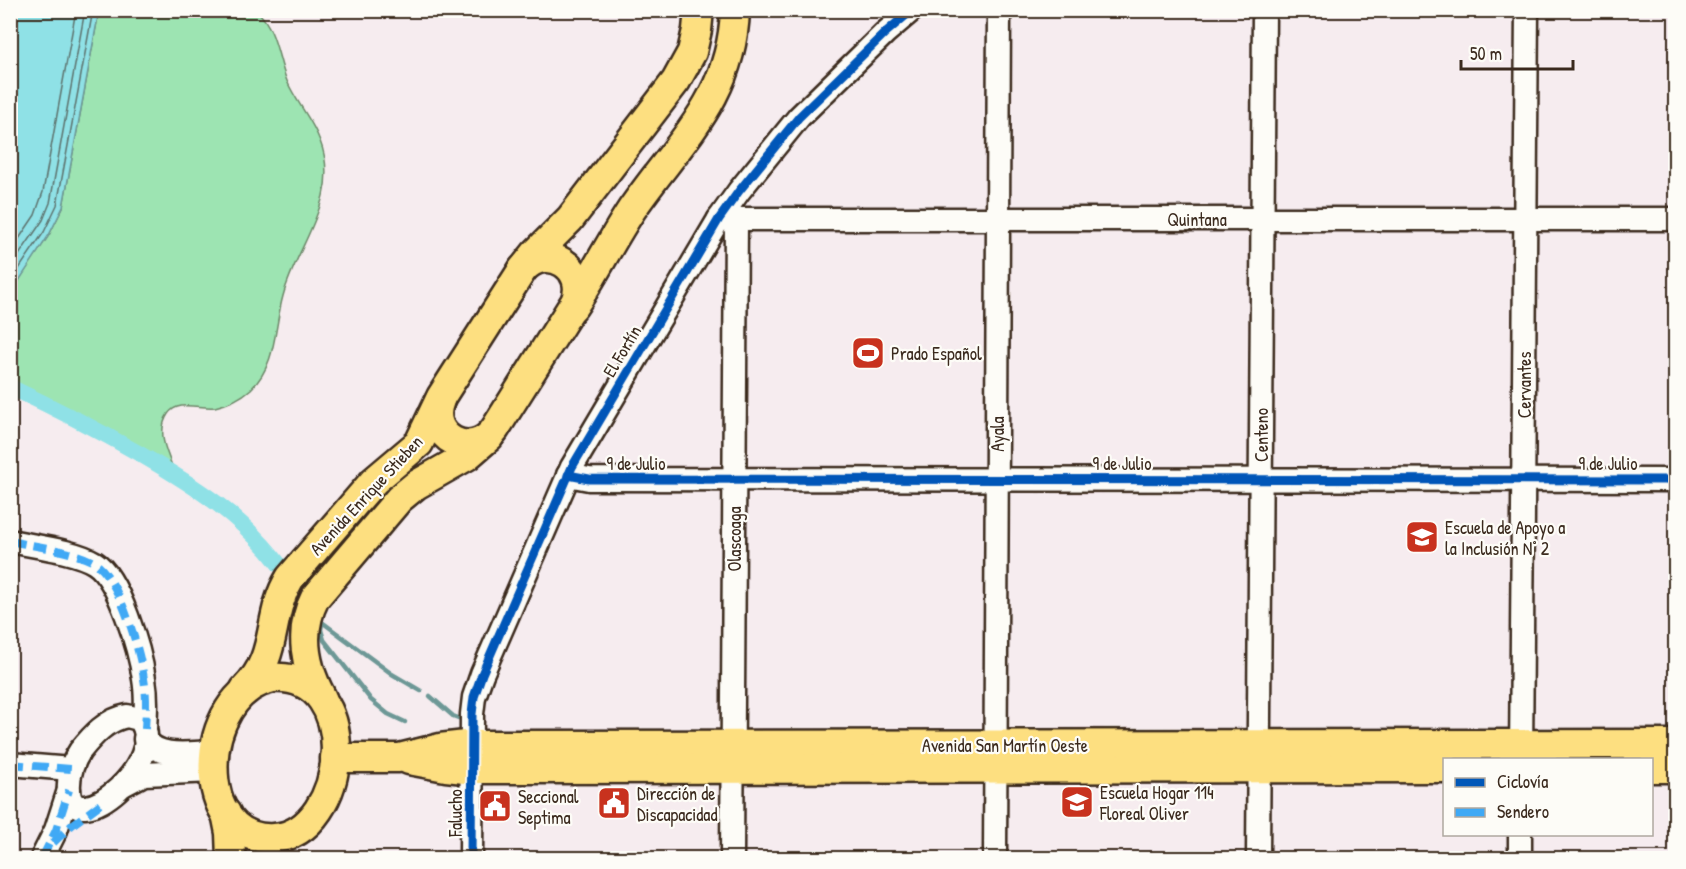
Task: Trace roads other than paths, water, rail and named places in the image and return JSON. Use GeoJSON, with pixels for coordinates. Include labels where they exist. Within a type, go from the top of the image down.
{"type":"FeatureCollection","features":[{"type":"Feature","properties":{"kind":"main road","name":"Avenida Enrique Stieben"},"geometry":{"type":"LineString","coordinates":[[245,689],[257,677],[265,663],[276,608],[282,592],[295,572],[374,481],[419,443],[441,397],[523,269],[570,219],[676,81],[692,52],[699,10]]}},
{"type":"Feature","properties":{"kind":"main road"},"geometry":{"type":"LineString","coordinates":[[278,858],[324,800],[331,781],[335,758],[334,727],[308,663],[305,644],[307,616],[315,598],[405,494],[416,485],[466,456],[489,437],[573,307],[633,208],[710,104],[722,79],[730,52],[735,10]]}},
{"type":"Feature","properties":{"kind":"main road"},"geometry":{"type":"LineString","coordinates":[[523,269],[531,262],[541,258],[552,258],[567,264],[574,272],[578,282],[578,293],[573,307]]}},
{"type":"Feature","properties":{"kind":"main road","name":"Avenida Enrique Stieben"},"geometry":{"type":"LineString","coordinates":[[441,397],[437,406],[437,421],[441,430],[448,437],[456,442],[471,444],[489,437]]}},
{"type":"Feature","properties":{"kind":"main road"},"geometry":{"type":"LineString","coordinates":[[317,546],[340,567]]}},
{"type":"Feature","properties":{"kind":"main road"},"geometry":{"type":"LineString","coordinates":[[307,824],[288,836],[272,838],[257,838],[238,829],[226,813],[218,796],[214,762],[218,732],[235,700],[245,689],[265,679],[288,678],[308,685],[323,700]]}},
{"type":"Feature","properties":{"kind":"main road","name":"Avenida San Martín Oeste"},"geometry":{"type":"LineString","coordinates":[[335,758],[399,758],[440,748],[471,757],[995,757],[1521,752],[1676,744]]}},
{"type":"Feature","properties":{"kind":"main road","name":"Avenida San Martín Oeste"},"geometry":{"type":"LineString","coordinates":[[1259,756],[1443,768]]}},
{"type":"Feature","properties":{"kind":"main road"},"geometry":{"type":"LineString","coordinates":[[1653,768],[1676,768]]}},
{"type":"Feature","properties":{"kind":"main road"},"geometry":{"type":"LineString","coordinates":[[226,813],[231,858]]}},
{"type":"Feature","properties":{"kind":"street","name":"El Fortín"},"geometry":{"type":"LineString","coordinates":[[471,757],[473,706],[479,681],[568,476],[728,219],[746,182],[800,117],[885,33],[912,10]]}},
{"type":"Feature","properties":{"kind":"street","name":"Ayala"},"geometry":{"type":"LineString","coordinates":[[995,858],[999,10]]}},
{"type":"Feature","properties":{"kind":"street","name":"Centeno"},"geometry":{"type":"LineString","coordinates":[[1258,858],[1264,10]]}},
{"type":"Feature","properties":{"kind":"street","name":"Cervantes"},"geometry":{"type":"LineString","coordinates":[[1521,752],[1527,10]]}},
{"type":"Feature","properties":{"kind":"street","name":"Quintana"},"geometry":{"type":"LineString","coordinates":[[728,219],[1676,219]]}},
{"type":"Feature","properties":{"kind":"street","name":"Olascoaga"},"geometry":{"type":"LineString","coordinates":[[728,219],[735,479],[732,858]]}},
{"type":"Feature","properties":{"kind":"street","name":"9 de Julio"},"geometry":{"type":"LineString","coordinates":[[568,476],[589,479],[1676,480]]}},
{"type":"Feature","properties":{"kind":"street"},"geometry":{"type":"LineString","coordinates":[[10,541],[82,557],[99,566],[112,580],[142,665],[146,696],[145,734],[139,761],[123,785]]}},
{"type":"Feature","properties":{"kind":"street"},"geometry":{"type":"LineString","coordinates":[[45,853],[70,780],[85,745],[111,721],[119,717],[134,716],[139,719],[152,748],[214,762]]}},
{"type":"Feature","properties":{"kind":"street","name":"Falucho"},"geometry":{"type":"LineString","coordinates":[[471,757],[471,858]]}},
{"type":"Feature","properties":{"kind":"street"},"geometry":{"type":"LineString","coordinates":[[45,853],[72,825],[123,785],[144,774],[214,762]]}},
{"type":"Feature","properties":{"kind":"street"},"geometry":{"type":"LineString","coordinates":[[10,764],[70,780]]}},
{"type":"Feature","properties":{"kind":"street"},"geometry":{"type":"LineString","coordinates":[[70,780],[73,801],[78,805],[93,806],[103,802]]}},
{"type":"Feature","properties":{"kind":"street"},"geometry":{"type":"LineString","coordinates":[[1520,836],[1520,858]]}},
{"type":"Feature","properties":{"kind":"water"},"geometry":{"type":"Polygon","coordinates":[[[11,10],[99,11],[63,207],[49,235],[11,293],[11,10]]]}},
{"type":"Feature","properties":{"kind":"waterway"},"geometry":{"type":"LineString","coordinates":[[10,387],[108,436],[199,490],[251,533],[282,568]]}},
{"type":"Feature","properties":{"kind":"waterway"},"geometry":{"type":"LineString","coordinates":[[322,622],[321,630],[324,640],[371,700],[388,714],[405,722]]}},
{"type":"Feature","properties":{"kind":"waterway"},"geometry":{"type":"LineString","coordinates":[[322,622],[392,674],[421,691]]}},
{"type":"Feature","properties":{"kind":"waterway"},"geometry":{"type":"LineString","coordinates":[[430,696],[453,716],[466,721]]}},
{"type":"Feature","properties":{"kind":"place","name":"Prado Español"},"geometry":{"type":"Point","coordinates":[868,353]}},
{"type":"Feature","properties":{"kind":"place","name":"Escuela de Apoyo a la Inclusión N° 2"},"geometry":{"type":"Point","coordinates":[1422,537]}},
{"type":"Feature","properties":{"kind":"place","name":"Escuela Hogar 114 Floreal Oliver"},"geometry":{"type":"Point","coordinates":[1077,802]}},
{"type":"Feature","properties":{"kind":"place","name":"Dirección de Discapacidad"},"geometry":{"type":"Point","coordinates":[614,803]}},
{"type":"Feature","properties":{"kind":"place","name":"Seccional Septima"},"geometry":{"type":"Point","coordinates":[495,806]}}]}
